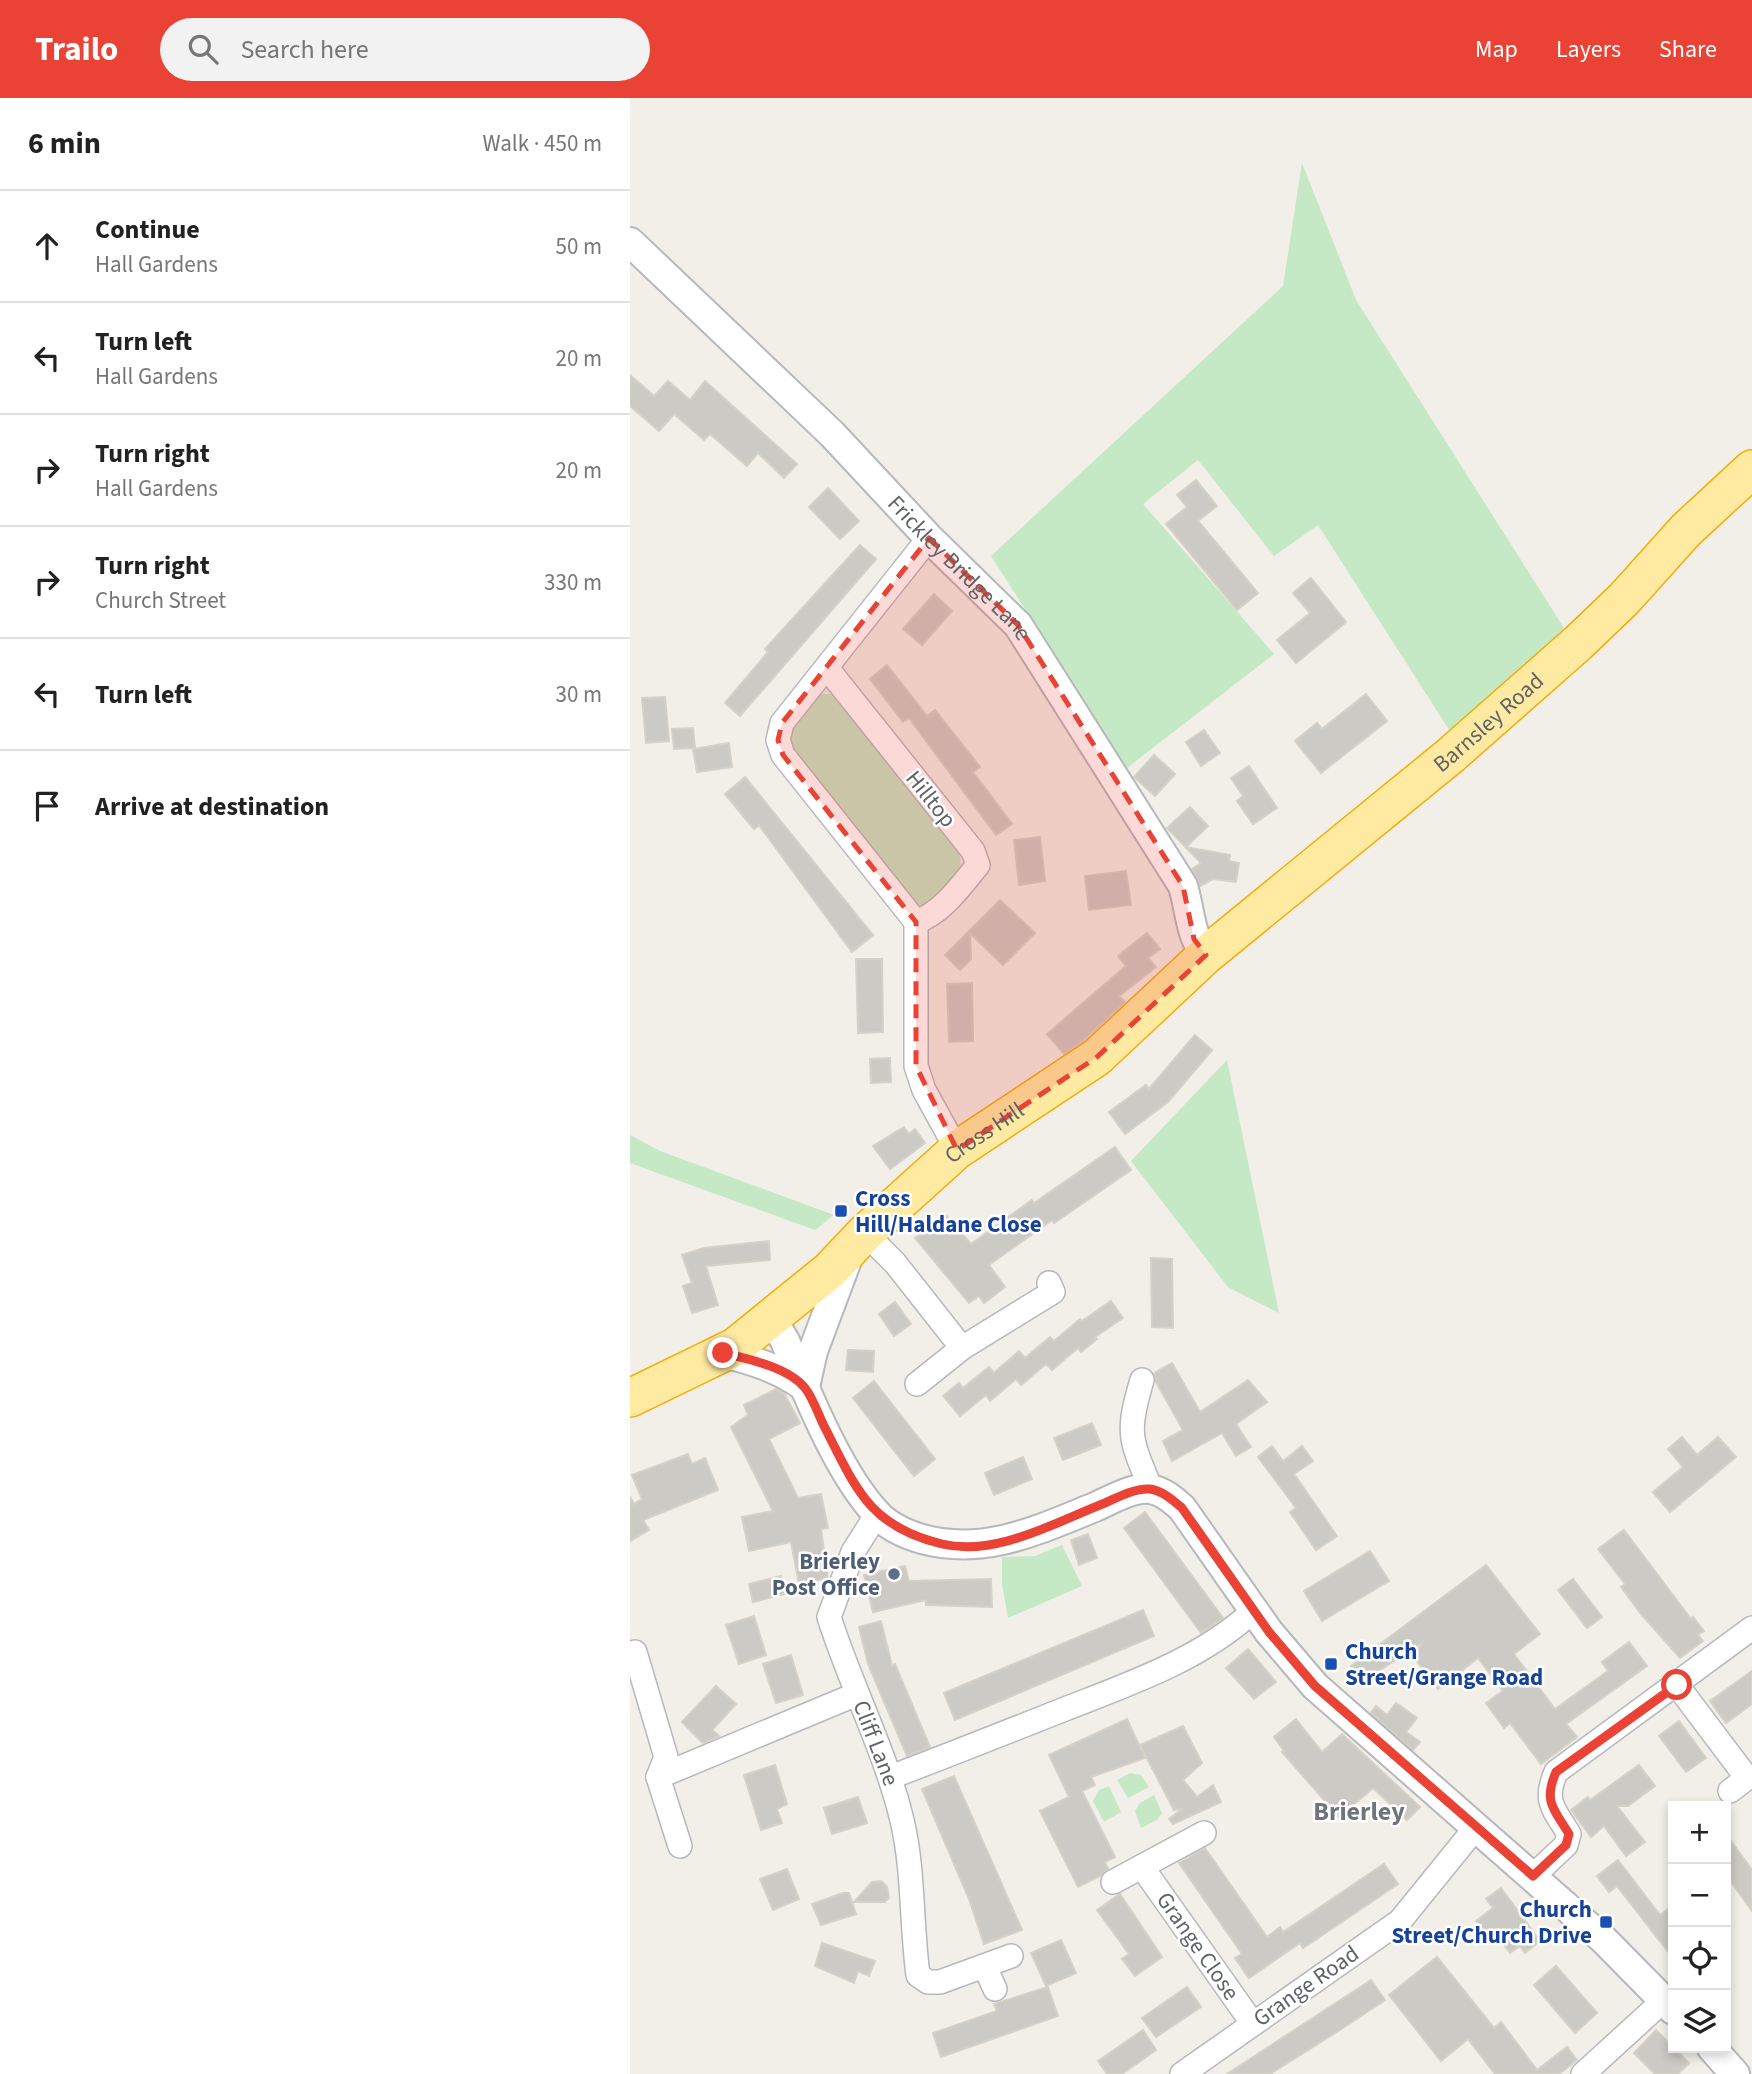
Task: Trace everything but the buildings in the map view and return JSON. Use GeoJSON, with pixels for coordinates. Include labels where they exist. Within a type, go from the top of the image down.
{"type":"FeatureCollection","features":[{"type":"Feature","properties":{"kind":"highway","name":"Barnsley Road"},"geometry":{"type":"LineString","coordinates":[[1206,955],[1451,755],[1578,643],[1625,599],[1696,521],[1752,469]]}},
{"type":"Feature","properties":{"kind":"highway","name":"Cross Hill"},"geometry":{"type":"LineString","coordinates":[[772,1319],[957,1150],[1097,1057],[1206,955]]}},
{"type":"Feature","properties":{"kind":"highway"},"geometry":{"type":"LineString","coordinates":[[630,1398],[723,1353],[772,1319]]}},
{"type":"Feature","properties":{"kind":"street","name":"Frickley Bridge Lane"},"geometry":{"type":"LineString","coordinates":[[630,242],[832,434],[929,538],[1018,625],[1182,886],[1192,918],[1194,939],[1206,955]]}},
{"type":"Feature","properties":{"kind":"street"},"geometry":{"type":"LineString","coordinates":[[929,538],[782,723],[778,740],[783,755],[916,922],[916,1066],[924,1090],[957,1150]]}},
{"type":"Feature","properties":{"kind":"street","name":"Hilltop"},"geometry":{"type":"LineString","coordinates":[[827,668],[973,851],[978,865],[931,916],[916,922]]}},
{"type":"Feature","properties":{"kind":"street"},"geometry":{"type":"LineString","coordinates":[[805,1387],[813,1351],[858,1241],[894,1263],[962,1348]]}},
{"type":"Feature","properties":{"kind":"street"},"geometry":{"type":"LineString","coordinates":[[917,1384],[962,1348],[1053,1292],[1049,1283]]}},
{"type":"Feature","properties":{"kind":"street"},"geometry":{"type":"LineString","coordinates":[[772,1319],[854,1485],[877,1514],[905,1534],[946,1545],[988,1544],[1024,1536],[1131,1492],[1151,1489],[1170,1497],[1182,1508],[1253,1611],[1315,1686],[1603,1939],[1668,2005],[1583,2074]]}},
{"type":"Feature","properties":{"kind":"street"},"geometry":{"type":"LineString","coordinates":[[723,1353],[750,1359],[805,1387]]}},
{"type":"Feature","properties":{"kind":"street"},"geometry":{"type":"LineString","coordinates":[[1142,1380],[1133,1411],[1130,1438],[1151,1489]]}},
{"type":"Feature","properties":{"kind":"street","name":"Cliff Lane"},"geometry":{"type":"LineString","coordinates":[[877,1514],[853,1552],[829,1617],[891,1777],[909,1863],[918,1975],[928,1982],[940,1982],[985,1967]]}},
{"type":"Feature","properties":{"kind":"street"},"geometry":{"type":"LineString","coordinates":[[891,1777],[1104,1694],[1172,1664],[1236,1627],[1253,1611]]}},
{"type":"Feature","properties":{"kind":"street"},"geometry":{"type":"LineString","coordinates":[[1533,1876],[1566,1845],[1569,1834],[1550,1804],[1550,1787],[1556,1772],[1746,1632]]}},
{"type":"Feature","properties":{"kind":"street"},"geometry":{"type":"LineString","coordinates":[[635,1652],[666,1756],[658,1777],[680,1846]]}},
{"type":"Feature","properties":{"kind":"street"},"geometry":{"type":"LineString","coordinates":[[1677,1685],[1743,1781]]}},
{"type":"Feature","properties":{"kind":"street"},"geometry":{"type":"LineString","coordinates":[[658,1777],[858,1694]]}},
{"type":"Feature","properties":{"kind":"street","name":"Grange Road"},"geometry":{"type":"LineString","coordinates":[[1182,2074],[1400,1921],[1476,1826]]}},
{"type":"Feature","properties":{"kind":"street","name":"Grange Close"},"geometry":{"type":"LineString","coordinates":[[1113,1882],[1204,1833]]}},
{"type":"Feature","properties":{"kind":"street","name":"Grange Close"},"geometry":{"type":"LineString","coordinates":[[1142,1867],[1253,2024]]}},
{"type":"Feature","properties":{"kind":"street"},"geometry":{"type":"LineString","coordinates":[[995,1989],[985,1967],[1012,1956]]}},
{"type":"Feature","properties":{"kind":"street"},"geometry":{"type":"LineString","coordinates":[[1716,2053],[1735,2074]]}},
{"type":"Feature","properties":{"kind":"highlighted area"},"geometry":{"type":"Polygon","coordinates":[[[929,538],[1018,625],[1183,886],[1194,939],[1206,955],[1097,1057],[957,1150],[916,1066],[916,922],[783,755],[778,740],[782,723],[929,538]]]}},
{"type":"Feature","properties":{"kind":"green space"},"geometry":{"type":"Polygon","coordinates":[[[1302,163],[1356,300],[1564,628],[1455,739],[1318,525],[1274,556],[1198,460],[1143,504],[1274,654],[1127,768],[991,556],[1283,286],[1302,163]]]}},
{"type":"Feature","properties":{"kind":"green space"},"geometry":{"type":"Polygon","coordinates":[[[816,694],[836,694],[958,848],[958,874],[929,906],[909,905],[796,757],[788,733],[816,694]]]}},
{"type":"Feature","properties":{"kind":"green space"},"geometry":{"type":"Polygon","coordinates":[[[1227,1060],[1279,1313],[1228,1287],[1131,1161],[1227,1060]]]}},
{"type":"Feature","properties":{"kind":"green space"},"geometry":{"type":"Polygon","coordinates":[[[630,1135],[660,1151],[834,1215],[815,1230],[630,1163],[630,1135]]]}},
{"type":"Feature","properties":{"kind":"green space"},"geometry":{"type":"Polygon","coordinates":[[[1062,1545],[1082,1586],[1008,1618],[1002,1584],[1002,1557],[1035,1556],[1062,1545]]]}},
{"type":"Feature","properties":{"kind":"green space"},"geometry":{"type":"Polygon","coordinates":[[[1130,1773],[1141,1775],[1149,1787],[1128,1798],[1117,1780],[1130,1773]]]}},
{"type":"Feature","properties":{"kind":"green space"},"geometry":{"type":"Polygon","coordinates":[[[1109,1786],[1121,1812],[1104,1822],[1093,1801],[1099,1790],[1109,1786]]]}},
{"type":"Feature","properties":{"kind":"green space"},"geometry":{"type":"Polygon","coordinates":[[[1154,1795],[1162,1813],[1157,1820],[1141,1828],[1135,1811],[1140,1803],[1154,1795]]]}},
{"type":"Feature","properties":{"kind":"place","name":"Cross Hill/Haldane Close"},"geometry":{"type":"Point","coordinates":[841,1211]}},
{"type":"Feature","properties":{"kind":"place","name":"Brierley Post Office"},"geometry":{"type":"Point","coordinates":[894,1574]}},
{"type":"Feature","properties":{"kind":"place","name":"Church Street/Grange Road"},"geometry":{"type":"Point","coordinates":[1331,1664]}},
{"type":"Feature","properties":{"kind":"place","name":"Church Street/Church Drive"},"geometry":{"type":"Point","coordinates":[1606,1922]}},
{"type":"Feature","properties":{"kind":"district","name":"Brierley"},"geometry":{"type":"Point","coordinates":[1359,1811]}},
{"type":"Feature","properties":{"kind":"route"},"geometry":{"type":"LineString","coordinates":[[723,1353],[750,1359],[805,1387],[854,1485],[877,1514],[905,1534],[946,1545],[988,1544],[1024,1536],[1131,1492],[1151,1489],[1170,1497],[1182,1508],[1269,1632],[1315,1686],[1533,1876],[1566,1845],[1569,1834],[1550,1804],[1550,1787],[1556,1772],[1677,1685]]}}]}
